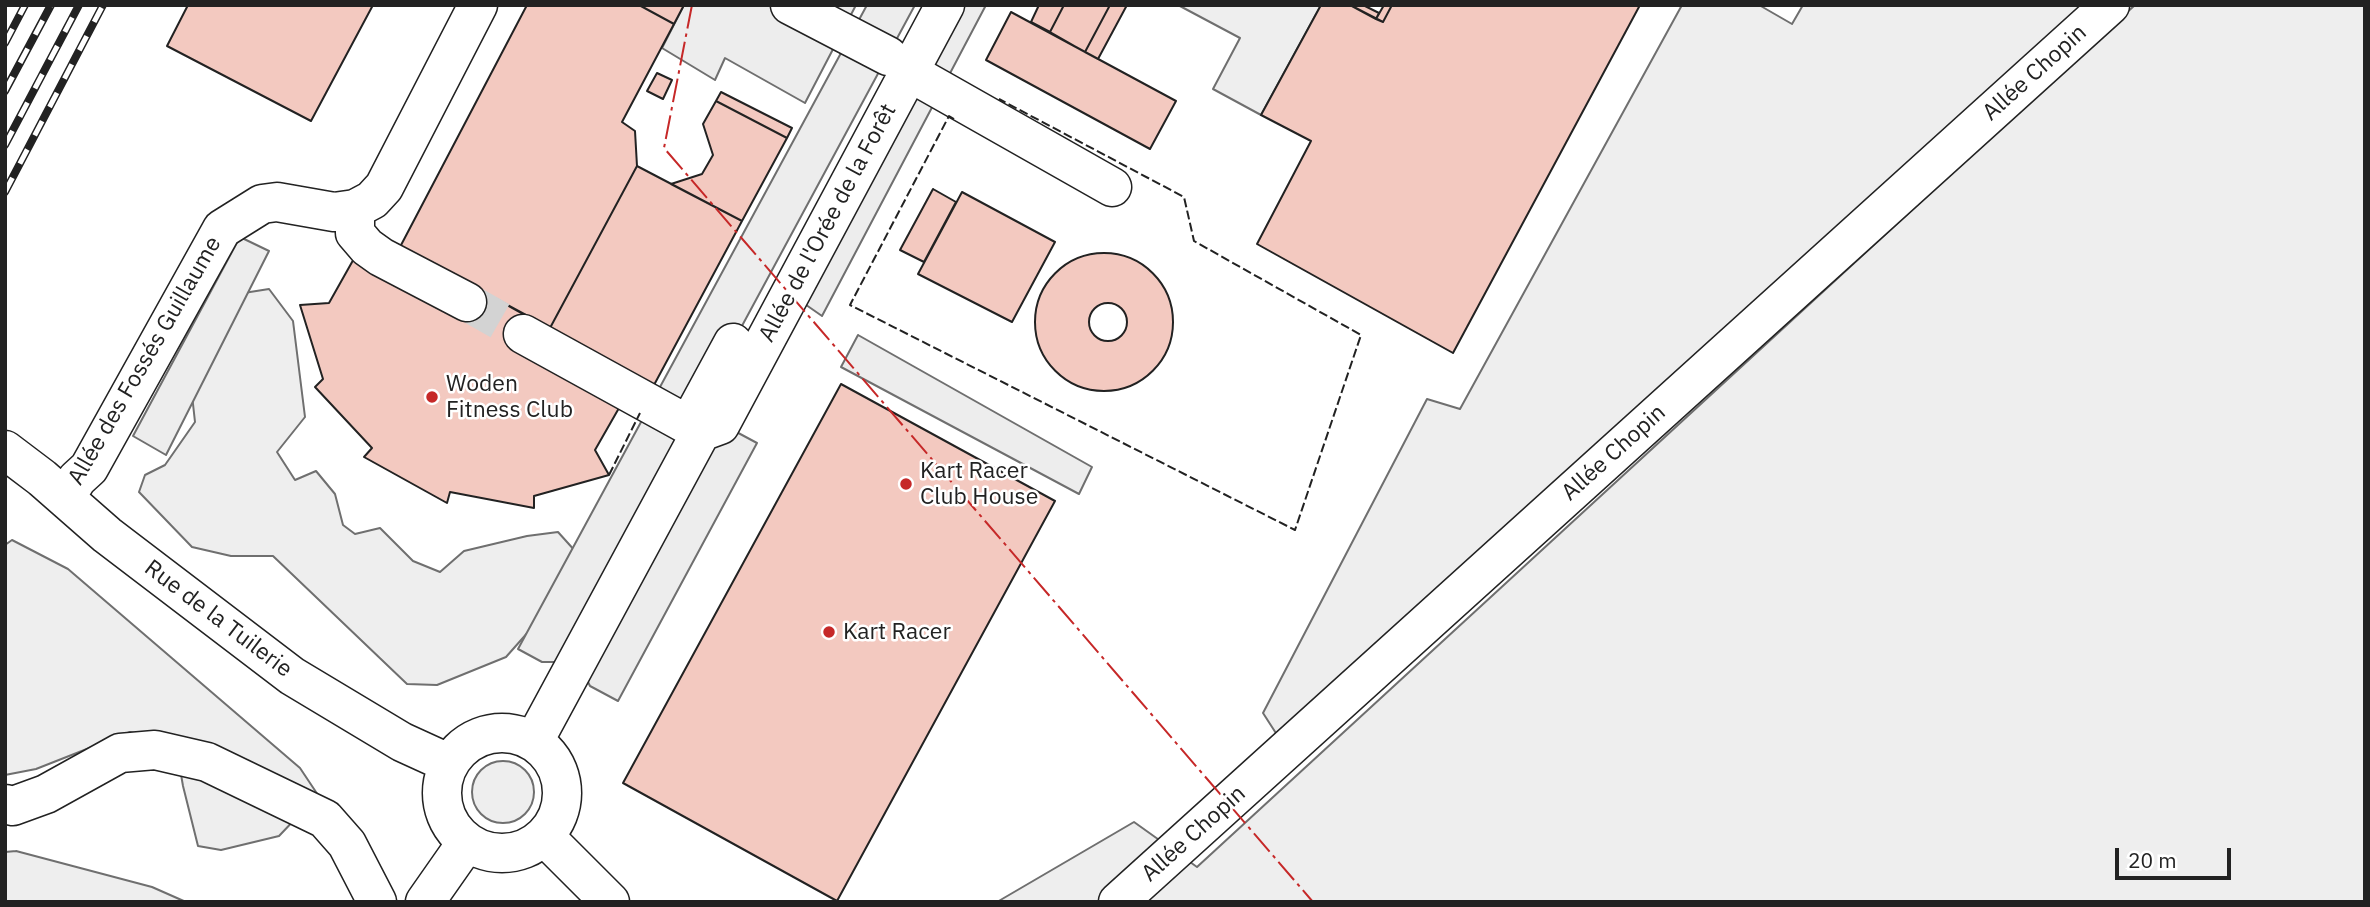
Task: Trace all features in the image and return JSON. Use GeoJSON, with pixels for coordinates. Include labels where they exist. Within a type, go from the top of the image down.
{"type":"FeatureCollection","features":[{"type":"Feature","properties":{"kind":"street"},"geometry":{"type":"LineString","coordinates":[[467,302],[367,247],[355,233],[355,209],[372,200],[384,187],[478,5]]}},
{"type":"Feature","properties":{"kind":"street"},"geometry":{"type":"LineString","coordinates":[[790,5],[899,64],[1112,187]]}},
{"type":"Feature","properties":{"kind":"street","name":"Allée de l'Orée de la Forêt"},"geometry":{"type":"LineString","coordinates":[[899,64],[916,5]]}},
{"type":"Feature","properties":{"kind":"street","name":"Allée de l'Orée de la Forêt"},"geometry":{"type":"LineString","coordinates":[[534,741],[702,432],[695,412],[899,64],[945,5]]}},
{"type":"Feature","properties":{"kind":"street","name":"Allée Chopin"},"geometry":{"type":"LineString","coordinates":[[1118,902],[2110,5]]}},
{"type":"Feature","properties":{"kind":"street","name":"Allée des Fossés Guillaume"},"geometry":{"type":"LineString","coordinates":[[54,488],[77,479],[89,468],[222,229],[262,204],[277,202],[334,212],[355,209]]}},
{"type":"Feature","properties":{"kind":"street"},"geometry":{"type":"LineString","coordinates":[[523,334],[702,432]]}},
{"type":"Feature","properties":{"kind":"street","name":"Rue de la Tuilerie"},"geometry":{"type":"LineString","coordinates":[[5,450],[54,488],[107,535],[292,676],[402,742],[448,763]]}},
{"type":"Feature","properties":{"kind":"street"},"geometry":{"type":"LineString","coordinates":[[496,732],[516,733],[534,741],[548,753],[558,768],[562,804],[555,822],[544,836],[531,846],[515,852],[482,850],[467,842],[454,831],[445,815],[441,797],[442,780],[448,763],[461,748],[477,737],[496,732]]}},
{"type":"Feature","properties":{"kind":"street"},"geometry":{"type":"LineString","coordinates":[[5,804],[13,806],[46,794],[120,753],[155,750],[206,762],[325,819],[347,844],[377,902]]}},
{"type":"Feature","properties":{"kind":"street"},"geometry":{"type":"LineString","coordinates":[[544,836],[610,902]]}},
{"type":"Feature","properties":{"kind":"street"},"geometry":{"type":"LineString","coordinates":[[425,902],[467,842]]}},
{"type":"Feature","properties":{"kind":"shaded area"},"geometry":{"type":"Polygon","coordinates":[[[684,5],[856,5],[805,103],[725,58],[715,80],[662,48],[684,5]]]}},
{"type":"Feature","properties":{"kind":"shaded area"},"geometry":{"type":"Polygon","coordinates":[[[867,5],[915,5],[695,413],[693,448],[729,428],[757,443],[618,701],[590,686],[578,662],[542,662],[518,649],[867,5]]]}},
{"type":"Feature","properties":{"kind":"shaded area"},"geometry":{"type":"Polygon","coordinates":[[[945,5],[986,5],[822,316],[799,300],[945,5]]]}},
{"type":"Feature","properties":{"kind":"shaded area"},"geometry":{"type":"Polygon","coordinates":[[[1178,5],[1321,5],[1261,115],[1213,89],[1240,38],[1178,5]]]}},
{"type":"Feature","properties":{"kind":"shaded area"},"geometry":{"type":"Polygon","coordinates":[[[1682,5],[1759,5],[1792,24],[1803,5],[2094,5],[1281,741],[1263,713],[1427,399],[1460,409],[1682,5]]]}},
{"type":"Feature","properties":{"kind":"shaded area"},"geometry":{"type":"Polygon","coordinates":[[[2135,5],[2365,5],[2365,902],[997,902],[1134,822],[1197,867],[2135,5]]]}},
{"type":"Feature","properties":{"kind":"shaded area"},"geometry":{"type":"Polygon","coordinates":[[[240,237],[269,251],[166,455],[133,436],[240,237]]]}},
{"type":"Feature","properties":{"kind":"shaded area"},"geometry":{"type":"Polygon","coordinates":[[[269,289],[293,321],[305,417],[277,452],[295,480],[316,471],[335,494],[343,525],[355,534],[380,528],[413,561],[440,572],[464,551],[527,536],[558,532],[576,552],[545,613],[506,657],[437,685],[407,684],[273,556],[231,556],[192,547],[139,492],[145,475],[165,465],[195,422],[189,368],[231,295],[269,289]]]}},
{"type":"Feature","properties":{"kind":"shaded area"},"geometry":{"type":"Polygon","coordinates":[[[858,335],[1092,467],[1079,494],[841,367],[858,335]]]}},
{"type":"Feature","properties":{"kind":"shaded area"},"geometry":{"type":"Polygon","coordinates":[[[12,540],[68,569],[300,768],[318,795],[279,836],[221,850],[198,846],[175,740],[130,732],[36,769],[5,775],[5,545],[12,540]]]}},
{"type":"Feature","properties":{"kind":"shaded area"},"geometry":{"type":"Polygon","coordinates":[[[497,761],[509,761],[525,770],[532,780],[532,804],[525,814],[509,823],[497,823],[486,818],[477,809],[472,798],[472,786],[477,775],[486,766],[497,761]]]}},
{"type":"Feature","properties":{"kind":"shaded area"},"geometry":{"type":"Polygon","coordinates":[[[16,851],[152,887],[186,902],[5,902],[5,852],[16,851]]]}},
{"type":"Feature","properties":{"kind":"building"},"geometry":{"type":"Polygon","coordinates":[[[188,5],[373,5],[311,121],[167,46],[188,5]]]}},
{"type":"Feature","properties":{"kind":"building"},"geometry":{"type":"Polygon","coordinates":[[[527,5],[639,5],[674,24],[622,122],[635,131],[637,166],[550,328],[400,247],[527,5]]]}},
{"type":"Feature","properties":{"kind":"building"},"geometry":{"type":"Polygon","coordinates":[[[639,5],[684,5],[674,24],[639,5]]]}},
{"type":"Feature","properties":{"kind":"building"},"geometry":{"type":"Polygon","coordinates":[[[1039,5],[1064,5],[1050,32],[1031,22],[1039,5]]]}},
{"type":"Feature","properties":{"kind":"building"},"geometry":{"type":"Polygon","coordinates":[[[1064,5],[1110,5],[1085,52],[1050,32],[1064,5]]]}},
{"type":"Feature","properties":{"kind":"building"},"geometry":{"type":"Polygon","coordinates":[[[1110,5],[1127,5],[1098,59],[1085,52],[1110,5]]]}},
{"type":"Feature","properties":{"kind":"building"},"geometry":{"type":"Polygon","coordinates":[[[1321,5],[1350,5],[1383,22],[1392,5],[1640,5],[1453,353],[1257,244],[1311,141],[1261,115],[1321,5]]]}},
{"type":"Feature","properties":{"kind":"building"},"geometry":{"type":"Polygon","coordinates":[[[1350,5],[1363,5],[1379,13],[1376,19],[1350,5]]]}},
{"type":"Feature","properties":{"kind":"building"},"geometry":{"type":"Polygon","coordinates":[[[1384,5],[1392,5],[1383,22],[1376,19],[1384,5]]]}},
{"type":"Feature","properties":{"kind":"building"},"geometry":{"type":"Polygon","coordinates":[[[1011,12],[1176,101],[1150,149],[986,60],[1011,12]]]}},
{"type":"Feature","properties":{"kind":"building"},"geometry":{"type":"Polygon","coordinates":[[[657,73],[672,80],[663,99],[647,91],[657,73]]]}},
{"type":"Feature","properties":{"kind":"building"},"geometry":{"type":"Polygon","coordinates":[[[721,92],[792,128],[787,138],[716,101],[721,92]]]}},
{"type":"Feature","properties":{"kind":"building"},"geometry":{"type":"Polygon","coordinates":[[[716,101],[787,138],[742,221],[671,184],[702,174],[713,155],[703,124],[716,101]]]}},
{"type":"Feature","properties":{"kind":"building"},"geometry":{"type":"Polygon","coordinates":[[[637,166],[742,221],[654,385],[550,328],[637,166]]]}},
{"type":"Feature","properties":{"kind":"building"},"geometry":{"type":"Polygon","coordinates":[[[933,189],[956,202],[924,262],[900,250],[933,189]]]}},
{"type":"Feature","properties":{"kind":"building"},"geometry":{"type":"Polygon","coordinates":[[[962,192],[1055,242],[1012,322],[918,274],[962,192]]]}},
{"type":"Feature","properties":{"kind":"building"},"geometry":{"type":"Polygon","coordinates":[[[1104,253],[1130,258],[1153,273],[1168,296],[1173,322],[1168,348],[1153,371],[1130,386],[1104,391],[1078,386],[1055,371],[1040,348],[1035,322],[1040,296],[1055,273],[1078,258],[1104,253]]]}},
{"type":"Feature","properties":{"kind":"building"},"geometry":{"type":"Polygon","coordinates":[[[356,255],[476,288],[530,318],[623,401],[595,450],[609,475],[534,496],[534,508],[450,492],[447,503],[364,457],[372,448],[315,387],[323,379],[300,305],[329,303],[356,255]]]}},
{"type":"Feature","properties":{"kind":"building"},"geometry":{"type":"Polygon","coordinates":[[[1108,303],[1121,309],[1127,322],[1121,335],[1108,341],[1095,335],[1089,322],[1095,309],[1108,303]]]}},
{"type":"Feature","properties":{"kind":"building"},"geometry":{"type":"Polygon","coordinates":[[[841,384],[1055,501],[837,901],[623,783],[841,384]]]}},
{"type":"Feature","properties":{"kind":"tunnel"},"geometry":{"type":"LineString","coordinates":[[467,302],[523,334]]}},
{"type":"Feature","properties":{"kind":"railway"},"geometry":{"type":"LineString","coordinates":[[5,43],[25,5]]}},
{"type":"Feature","properties":{"kind":"railway"},"geometry":{"type":"LineString","coordinates":[[5,91],[51,5]]}},
{"type":"Feature","properties":{"kind":"railway"},"geometry":{"type":"LineString","coordinates":[[5,145],[79,5]]}},
{"type":"Feature","properties":{"kind":"railway"},"geometry":{"type":"LineString","coordinates":[[5,192],[103,5]]}},
{"type":"Feature","properties":{"kind":"fence"},"geometry":{"type":"LineString","coordinates":[[954,119],[949,116],[850,305],[1295,530],[1361,335],[1194,241],[1184,197],[999,99]]}},
{"type":"Feature","properties":{"kind":"fence"},"geometry":{"type":"LineString","coordinates":[[609,475],[640,413]]}},
{"type":"Feature","properties":{"kind":"power"},"geometry":{"type":"LineString","coordinates":[[692,5],[664,148],[1313,902]]}},
{"type":"Feature","properties":{"kind":"place","name":"Woden Fitness Club"},"geometry":{"type":"Point","coordinates":[432,397]}},
{"type":"Feature","properties":{"kind":"place","name":"Kart Racer Club House"},"geometry":{"type":"Point","coordinates":[906,484]}},
{"type":"Feature","properties":{"kind":"place","name":"Kart Racer"},"geometry":{"type":"Point","coordinates":[829,632]}}]}
